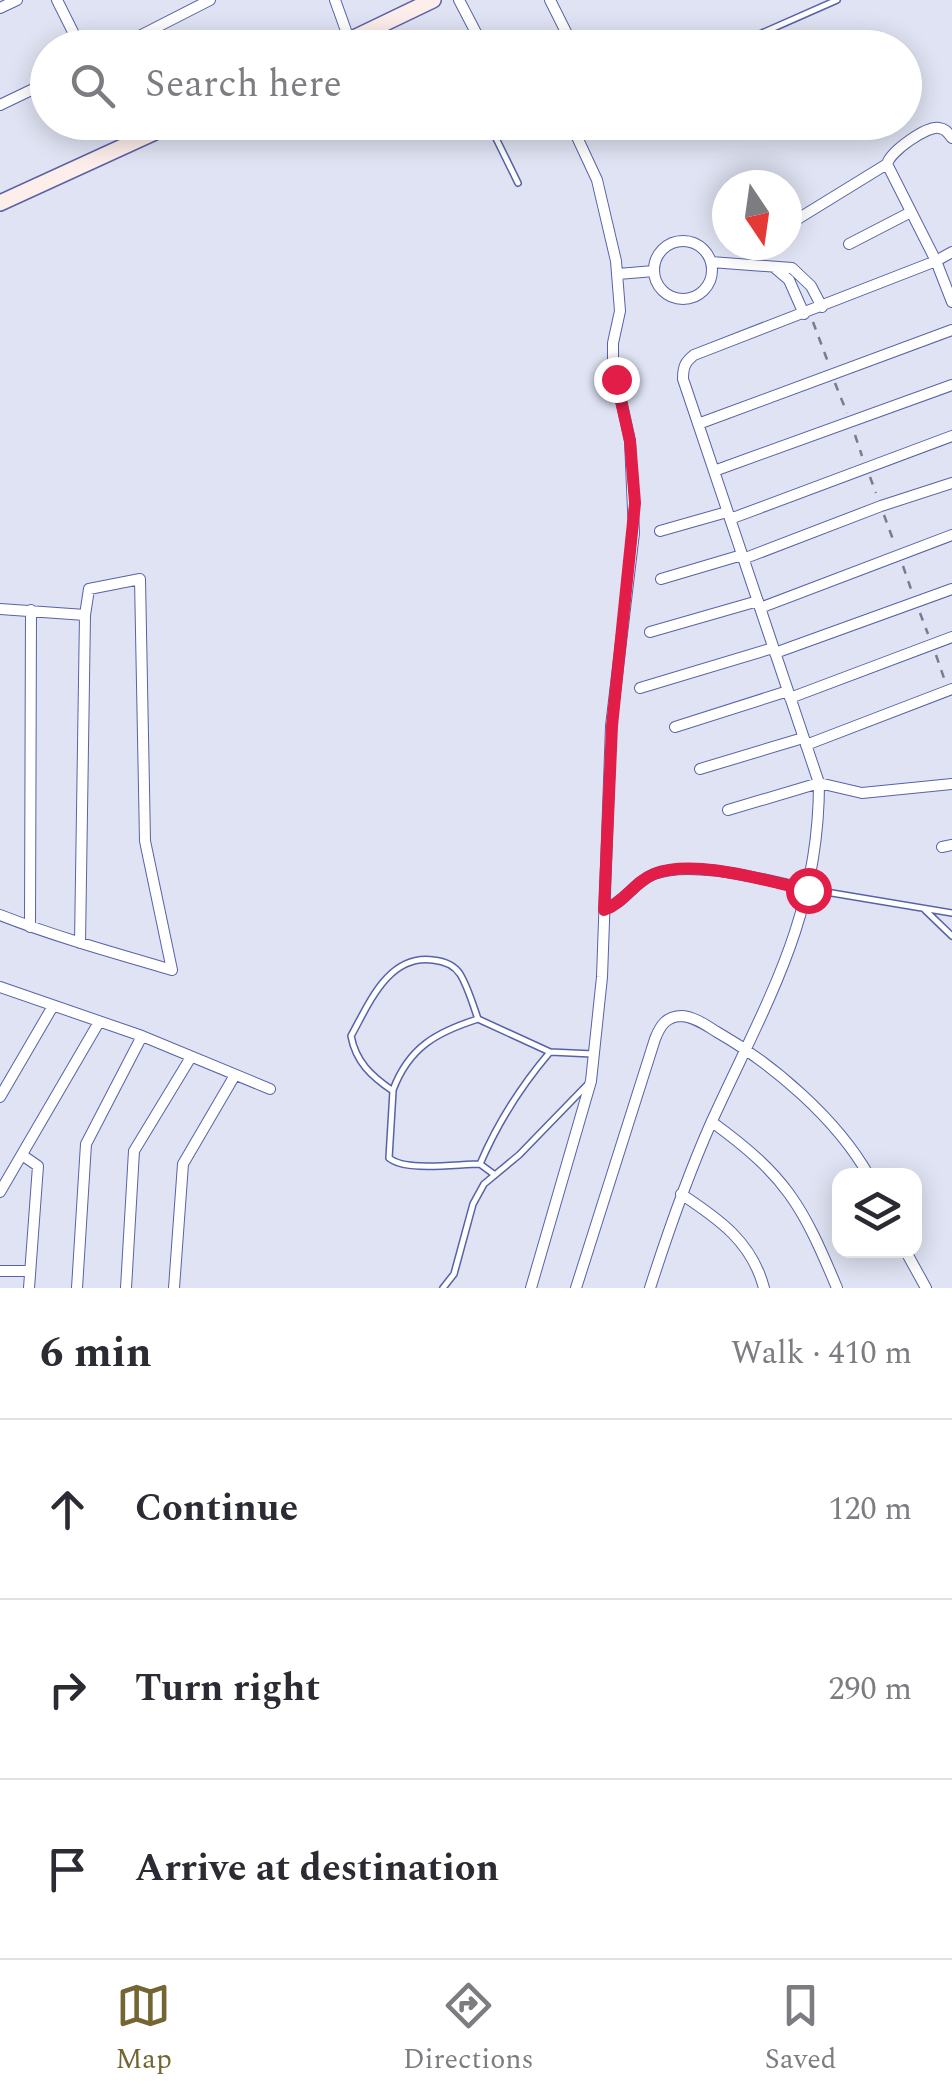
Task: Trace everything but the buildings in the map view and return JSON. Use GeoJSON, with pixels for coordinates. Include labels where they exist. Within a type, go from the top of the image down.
{"type":"FeatureCollection","features":[{"type":"Feature","properties":{"kind":"main road"},"geometry":{"type":"LineString","coordinates":[[370,30],[433,0]]}},
{"type":"Feature","properties":{"kind":"main road"},"geometry":{"type":"LineString","coordinates":[[0,203],[138,140]]}},
{"type":"Feature","properties":{"kind":"street"},"geometry":{"type":"LineString","coordinates":[[0,8],[17,0]]}},
{"type":"Feature","properties":{"kind":"street"},"geometry":{"type":"LineString","coordinates":[[57,0],[72,30]]}},
{"type":"Feature","properties":{"kind":"street"},"geometry":{"type":"LineString","coordinates":[[151,30],[210,0]]}},
{"type":"Feature","properties":{"kind":"street"},"geometry":{"type":"LineString","coordinates":[[336,0],[346,30]]}},
{"type":"Feature","properties":{"kind":"street"},"geometry":{"type":"LineString","coordinates":[[459,0],[475,30]]}},
{"type":"Feature","properties":{"kind":"street"},"geometry":{"type":"LineString","coordinates":[[550,0],[565,30]]}},
{"type":"Feature","properties":{"kind":"street"},"geometry":{"type":"LineString","coordinates":[[0,106],[30,91]]}},
{"type":"Feature","properties":{"kind":"street"},"geometry":{"type":"LineString","coordinates":[[922,135],[943,128],[952,138]]}},
{"type":"Feature","properties":{"kind":"street"},"geometry":{"type":"LineString","coordinates":[[127,140],[129,144]]}},
{"type":"Feature","properties":{"kind":"street"},"geometry":{"type":"LineString","coordinates":[[531,1288],[591,1081],[601,991],[612,726],[635,503],[630,441],[614,364],[613,342],[620,311],[618,274],[597,180],[578,140]]}},
{"type":"Feature","properties":{"kind":"street"},"geometry":{"type":"LineString","coordinates":[[802,216],[888,164],[894,151],[913,140]]}},
{"type":"Feature","properties":{"kind":"street"},"geometry":{"type":"LineString","coordinates":[[888,164],[952,302]]}},
{"type":"Feature","properties":{"kind":"street"},"geometry":{"type":"LineString","coordinates":[[848,244],[912,212]]}},
{"type":"Feature","properties":{"kind":"street"},"geometry":{"type":"LineString","coordinates":[[680,241],[705,250],[712,262],[712,278],[706,289],[688,299],[666,294],[654,271],[663,249],[680,241]]}},
{"type":"Feature","properties":{"kind":"street"},"geometry":{"type":"LineString","coordinates":[[650,1288],[681,1194],[787,962],[808,890],[819,828],[819,783],[683,379],[686,361],[936,262],[952,252]]}},
{"type":"Feature","properties":{"kind":"street"},"geometry":{"type":"LineString","coordinates":[[712,262],[792,268],[822,307]]}},
{"type":"Feature","properties":{"kind":"street"},"geometry":{"type":"LineString","coordinates":[[774,267],[789,280],[806,313]]}},
{"type":"Feature","properties":{"kind":"street"},"geometry":{"type":"LineString","coordinates":[[618,274],[654,271]]}},
{"type":"Feature","properties":{"kind":"street"},"geometry":{"type":"LineString","coordinates":[[698,424],[952,330]]}},
{"type":"Feature","properties":{"kind":"street"},"geometry":{"type":"LineString","coordinates":[[714,471],[952,385]]}},
{"type":"Feature","properties":{"kind":"street"},"geometry":{"type":"LineString","coordinates":[[660,531],[729,515],[952,436]]}},
{"type":"Feature","properties":{"kind":"street"},"geometry":{"type":"LineString","coordinates":[[661,580],[743,557],[952,483]]}},
{"type":"Feature","properties":{"kind":"street"},"geometry":{"type":"LineString","coordinates":[[650,632],[758,604],[952,536]]}},
{"type":"Feature","properties":{"kind":"street"},"geometry":{"type":"LineString","coordinates":[[0,915],[80,943],[172,970],[145,842],[140,579],[88,588],[80,943]]}},
{"type":"Feature","properties":{"kind":"street"},"geometry":{"type":"LineString","coordinates":[[640,688],[774,650],[952,588]]}},
{"type":"Feature","properties":{"kind":"street"},"geometry":{"type":"LineString","coordinates":[[0,609],[85,615]]}},
{"type":"Feature","properties":{"kind":"street"},"geometry":{"type":"LineString","coordinates":[[30,927],[31,610]]}},
{"type":"Feature","properties":{"kind":"street"},"geometry":{"type":"LineString","coordinates":[[675,728],[789,695],[952,637]]}},
{"type":"Feature","properties":{"kind":"street"},"geometry":{"type":"LineString","coordinates":[[700,769],[804,741],[952,689]]}},
{"type":"Feature","properties":{"kind":"street"},"geometry":{"type":"LineString","coordinates":[[728,810],[819,783],[862,794],[952,784]]}},
{"type":"Feature","properties":{"kind":"street"},"geometry":{"type":"LineString","coordinates":[[604,910],[616,905],[641,882],[667,871],[710,871],[808,890]]}},
{"type":"Feature","properties":{"kind":"street"},"geometry":{"type":"LineString","coordinates":[[1,990],[142,1036],[270,1089]]}},
{"type":"Feature","properties":{"kind":"street"},"geometry":{"type":"LineString","coordinates":[[0,1097],[52,1006]]}},
{"type":"Feature","properties":{"kind":"street"},"geometry":{"type":"LineString","coordinates":[[576,1288],[660,1026],[666,1021],[685,1016],[748,1049],[835,1128],[863,1168]]}},
{"type":"Feature","properties":{"kind":"street"},"geometry":{"type":"LineString","coordinates":[[0,1192],[99,1022]]}},
{"type":"Feature","properties":{"kind":"street"},"geometry":{"type":"LineString","coordinates":[[76,1288],[86,1144],[142,1036]]}},
{"type":"Feature","properties":{"kind":"street"},"geometry":{"type":"LineString","coordinates":[[126,1288],[134,1150],[191,1056]]}},
{"type":"Feature","properties":{"kind":"street"},"geometry":{"type":"LineString","coordinates":[[174,1288],[183,1164],[235,1074]]}},
{"type":"Feature","properties":{"kind":"street"},"geometry":{"type":"LineString","coordinates":[[712,1122],[784,1184],[813,1229],[837,1288]]}},
{"type":"Feature","properties":{"kind":"street"},"geometry":{"type":"LineString","coordinates":[[22,1155],[38,1166],[28,1288]]}},
{"type":"Feature","properties":{"kind":"street"},"geometry":{"type":"LineString","coordinates":[[681,1194],[734,1232],[749,1252],[764,1288]]}},
{"type":"Feature","properties":{"kind":"street"},"geometry":{"type":"LineString","coordinates":[[909,1258],[926,1288]]}},
{"type":"Feature","properties":{"kind":"street"},"geometry":{"type":"LineString","coordinates":[[0,1270],[30,1271]]}},
{"type":"Feature","properties":{"kind":"lane"},"geometry":{"type":"LineString","coordinates":[[769,30],[837,0]]}},
{"type":"Feature","properties":{"kind":"lane"},"geometry":{"type":"LineString","coordinates":[[497,140],[518,183]]}},
{"type":"Feature","properties":{"kind":"lane"},"geometry":{"type":"LineString","coordinates":[[808,890],[952,913]]}},
{"type":"Feature","properties":{"kind":"lane"},"geometry":{"type":"LineString","coordinates":[[923,907],[952,936]]}},
{"type":"Feature","properties":{"kind":"lane"},"geometry":{"type":"LineString","coordinates":[[393,1091],[362,1066],[350,1036],[379,986],[399,966],[419,960],[450,964],[460,972],[478,1019]]}},
{"type":"Feature","properties":{"kind":"lane"},"geometry":{"type":"LineString","coordinates":[[495,1175],[480,1164],[395,1164],[388,1150],[393,1091],[400,1071],[415,1050],[442,1031],[478,1019],[550,1052],[593,1054]]}},
{"type":"Feature","properties":{"kind":"lane"},"geometry":{"type":"LineString","coordinates":[[480,1164],[493,1132],[526,1080],[550,1052]]}},
{"type":"Feature","properties":{"kind":"lane"},"geometry":{"type":"LineString","coordinates":[[443,1288],[454,1274],[473,1204],[484,1184],[519,1155],[591,1081]]}},
{"type":"Feature","properties":{"kind":"path"},"geometry":{"type":"LineString","coordinates":[[806,313],[881,506]]}},
{"type":"Feature","properties":{"kind":"route"},"geometry":{"type":"LineString","coordinates":[[616,379],[630,441],[635,503],[616,672],[604,910],[616,905],[641,882],[667,871],[710,871],[808,890]]}}]}
